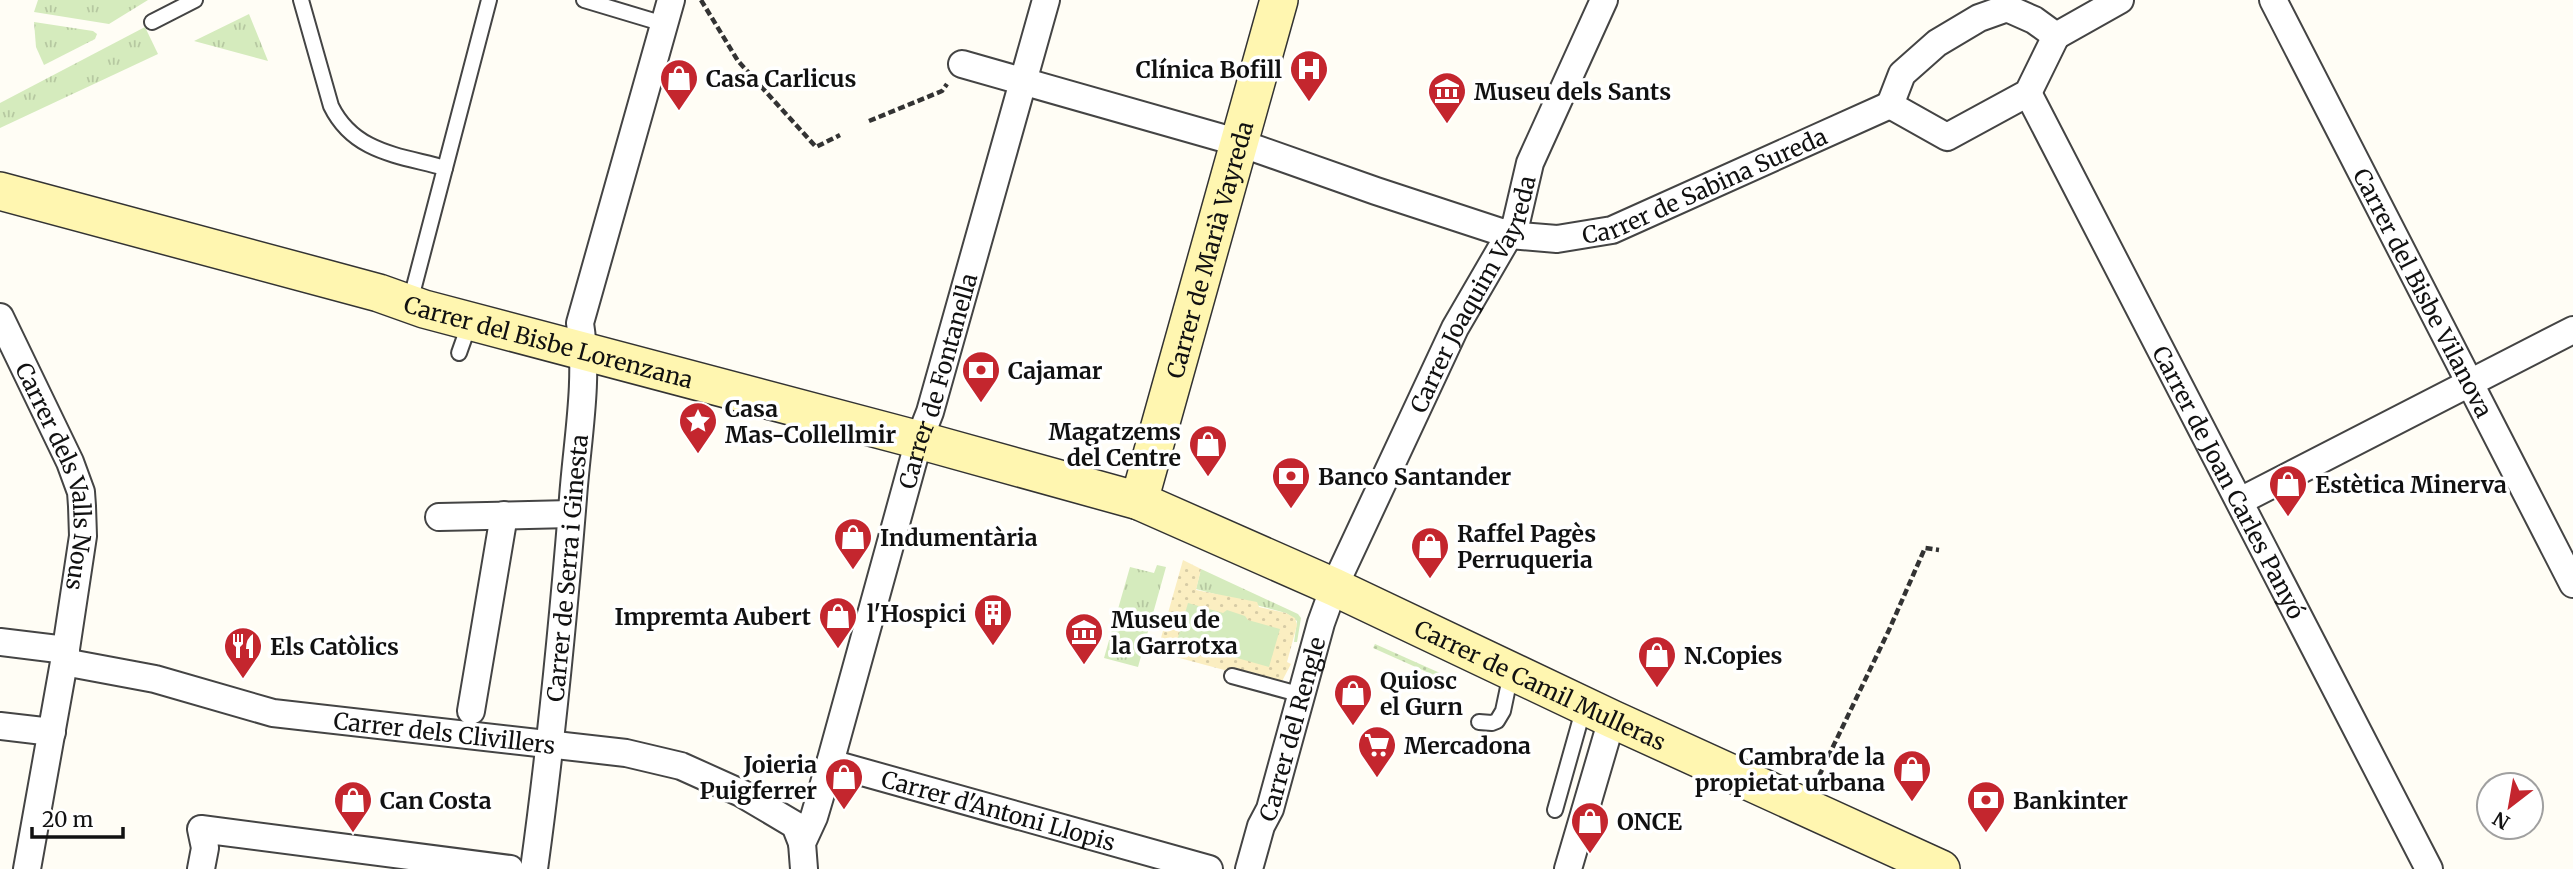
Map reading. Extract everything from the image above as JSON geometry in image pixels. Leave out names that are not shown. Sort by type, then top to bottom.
[{"type":"main road","name":"Carrer de Marià Vayreda","points":[[1139,501],[1279,0]]},
{"type":"main road","name":"Carrer del Bisbe Lorenzana","points":[[0,191],[410,302],[465,337],[585,351],[1139,501]]},
{"type":"main road","name":"Carrer de Camil Mulleras","points":[[1139,501],[1334,587],[1598,712],[1941,869]]},
{"type":"street","name":"Carrer de Fontanella","points":[[803,856],[1046,0]]},
{"type":"street","name":"Carrer Joaquim Vayreda","points":[[1334,587],[1455,328],[1510,235],[1521,210],[1530,163],[1604,0]]},
{"type":"street","points":[[2056,36],[2034,20],[2007,8],[1979,18],[1937,43],[1902,74],[1891,105],[1947,137],[2028,93],[2056,36],[2120,0]]},
{"type":"street","name":"Carrer del Bisbe Vilanova","points":[[2273,0],[2573,584]]},
{"type":"street","name":"Carrer de Serra i Ginesta","points":[[534,869],[544,745],[571,514],[585,351],[580,323],[668,12]]},
{"type":"street","name":"Carrer de Sabina Sureda","points":[[962,64],[1240,143],[1510,235],[1557,239],[1612,230],[1891,105]]},
{"type":"street","name":"Carrer de Joan Carles Panyó","points":[[2028,93],[2429,869]]},
{"type":"street","name":"Carrer dels Valls Nous","points":[[0,317],[70,462],[81,492],[82,536],[60,650],[52,732],[27,869]]},
{"type":"street","points":[[2240,501],[2573,330]]},
{"type":"street","points":[[439,517],[571,514]]},
{"type":"street","points":[[469,726],[504,516]]},
{"type":"street","name":"Carrer del Rengle","points":[[1249,869],[1261,826],[1270,808],[1334,587]]},
{"type":"street","name":"Carrer dels Clivillers","points":[[0,642],[60,650],[273,713],[469,726],[544,745],[626,753],[681,766],[712,778],[795,825],[803,856]]},
{"type":"street","points":[[1568,869],[1598,712]]},
{"type":"street","points":[[0,726],[52,732]]},
{"type":"street","name":"Carrer d'Antoni Llopis","points":[[827,772],[1209,869]]},
{"type":"street","points":[[201,869],[205,849],[201,829],[327,857],[510,869]]},
{"type":"lane","points":[[152,22],[195,0]]},
{"type":"lane","points":[[301,0],[331,106],[339,122],[350,134],[373,148],[445,168]]},
{"type":"lane","points":[[410,302],[489,0]]},
{"type":"lane","points":[[584,0],[668,12]]},
{"type":"lane","points":[[1479,722],[1492,723],[1500,716],[1511,671]]},
{"type":"lane","points":[[1232,676],[1302,695]]},
{"type":"lane","points":[[1555,810],[1598,712]]},
{"type":"path","points":[[701,0],[738,61],[816,147],[840,135]]},
{"type":"path","points":[[869,121],[942,90],[962,64]]},
{"type":"path","points":[[1819,776],[1925,548],[1939,550]]},
{"type":"green space","points":[[38,0],[148,0],[109,24],[34,12]]},
{"type":"green space","points":[[249,14],[268,61],[194,41],[245,16]]},
{"type":"green space","points":[[34,22],[93,31],[97,34],[95,39],[44,65],[36,47]]},
{"type":"green space","points":[[145,27],[158,54],[0,128],[0,103]]},
{"type":"green space","points":[[1157,565],[1166,567],[1138,667],[1104,658],[1130,567],[1154,573]]},
{"type":"green space","points":[[1201,569],[1298,614],[1301,618],[1297,642],[1294,642],[1297,621],[1286,613],[1196,589]]},
{"type":"green space","points":[[1188,603],[1223,613],[1227,610],[1245,616],[1248,620],[1280,629],[1269,667],[1177,641]]},
{"type":"green space","points":[[1375,644],[1458,681],[1456,685],[1373,648]]},
{"type":"sand","points":[[1183,560],[1201,569],[1196,590],[1257,602],[1259,607],[1286,613],[1295,618],[1297,625],[1287,662],[1291,664],[1280,685],[1157,652]]},
{"type":"place","name":"Clínica Bofill","points":[[1309,103]]},
{"type":"place","name":"Casa Carlicus","points":[[679,112]]},
{"type":"place","name":"Museu dels Sants","points":[[1447,125]]},
{"type":"place","name":"Cajamar","points":[[981,404]]},
{"type":"place","name":"Casa Mas-Collellmir","points":[[698,455]]},
{"type":"place","name":"Magatzems del Centre","points":[[1208,478]]},
{"type":"place","name":"Banco Santander","points":[[1291,510]]},
{"type":"place","name":"Estètica Minerva","points":[[2288,518]]},
{"type":"place","name":"Indumentària","points":[[853,571]]},
{"type":"place","name":"Raffel Pagès Perruqueria","points":[[1430,580]]},
{"type":"place","name":"l'Hospici","points":[[993,647]]},
{"type":"place","name":"Impremta Aubert","points":[[838,650]]},
{"type":"place","name":"Museu de la Garrotxa","points":[[1084,666]]},
{"type":"place","name":"Els Catòlics","points":[[243,680]]},
{"type":"place","name":"N.Copies","points":[[1657,689]]},
{"type":"place","name":"Quiosc el Gurn","points":[[1353,727]]},
{"type":"place","name":"Mercadona","points":[[1377,779]]},
{"type":"place","name":"Cambra de la propietat urbana","points":[[1912,803]]},
{"type":"place","name":"Joieria Puigferrer","points":[[844,811]]},
{"type":"place","name":"Can Costa","points":[[353,834]]},
{"type":"place","name":"Bankinter","points":[[1986,834]]},
{"type":"place","name":"ONCE","points":[[1590,855]]}]
